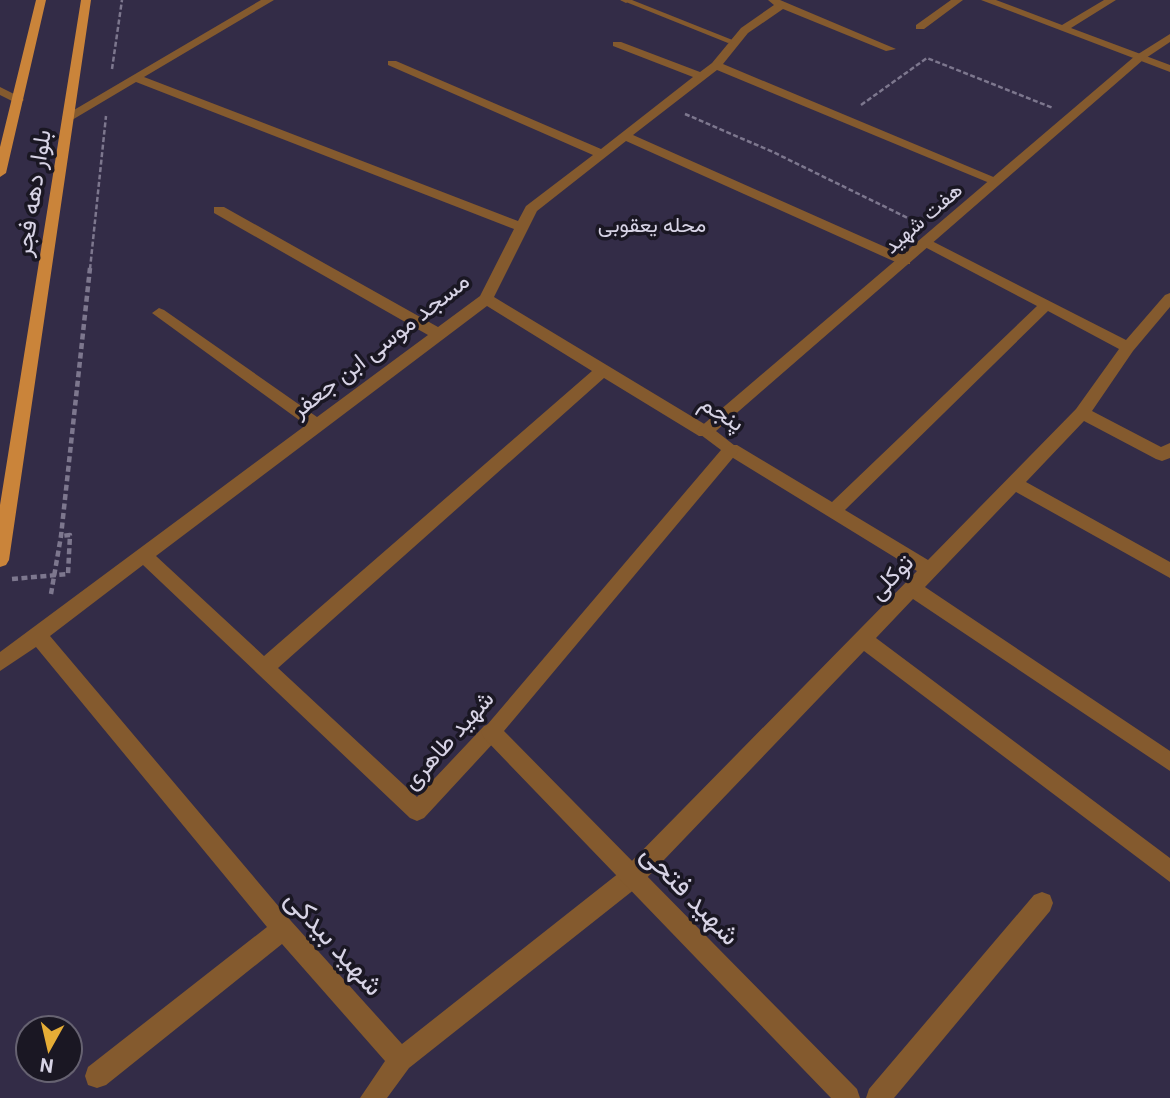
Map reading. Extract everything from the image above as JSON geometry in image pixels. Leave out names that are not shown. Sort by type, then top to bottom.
[{"type":"main road","name":"بلوار دهه فجر","points":[[0,173],[3,143],[18,100],[41,0]]},
{"type":"main road","name":"بلوار دهه فجر","points":[[0,560],[86,0]]},
{"type":"street","points":[[68,117],[270,0]]},
{"type":"street","points":[[936,0],[955,3]]},
{"type":"street","points":[[986,0],[1170,69]]},
{"type":"street","points":[[1062,29],[1111,0]]},
{"type":"street","points":[[776,2],[890,49]]},
{"type":"street","name":"مسجد موسی ابن جعفر","points":[[0,663],[486,299],[531,209],[716,65],[731,41],[776,2]]},
{"type":"street","points":[[920,27],[955,3]]},
{"type":"street","name":"هفت شهید","points":[[705,432],[1139,58],[1170,37]]},
{"type":"street","points":[[617,44],[701,76]]},
{"type":"street","points":[[392,63],[602,154]]},
{"type":"street","points":[[716,65],[997,181]]},
{"type":"street","points":[[136,78],[522,227]]},
{"type":"street","points":[[0,90],[18,100]]},
{"type":"street","points":[[625,136],[905,261]]},
{"type":"street","points":[[219,210],[439,334]]},
{"type":"street","points":[[932,238],[1046,305],[1128,347]]},
{"type":"street","name":"پنجم","points":[[486,299],[931,571]]},
{"type":"street","name":"توکلی","points":[[632,877],[1016,484],[1082,413],[1128,347],[1170,299]]},
{"type":"street","points":[[833,512],[1046,305]]},
{"type":"street","points":[[159,313],[317,425]]},
{"type":"street","points":[[264,668],[603,370]]},
{"type":"street","points":[[1082,413],[1162,455],[1170,449]]},
{"type":"street","name":"شهید طاهری","points":[[144,555],[417,811],[491,732],[731,449]]},
{"type":"street","points":[[1016,484],[1170,571]]},
{"type":"street","points":[[913,589],[1170,762]]},
{"type":"street","name":"شهید بیدکی","points":[[41,632],[283,929],[401,1060]]},
{"type":"street","points":[[864,640],[1170,872]]},
{"type":"street","name":"شهید فتحی","points":[[491,732],[848,1098]]},
{"type":"street","points":[[372,1098],[401,1060],[632,877]]},
{"type":"street","points":[[878,1098],[1042,903]]},
{"type":"street","points":[[97,1076],[283,929]]},
{"type":"lane","points":[[625,0],[731,41]]},
{"type":"path","points":[[41,632],[61,536],[109,94],[122,0]]},
{"type":"path","points":[[844,117],[927,58],[1072,116]]},
{"type":"path","points":[[665,105],[774,152],[932,238]]},
{"type":"path","points":[[0,581],[68,574],[70,535],[61,536]]},
{"type":"district","name":"محله یعقوبی","points":[[652,225]]}]
